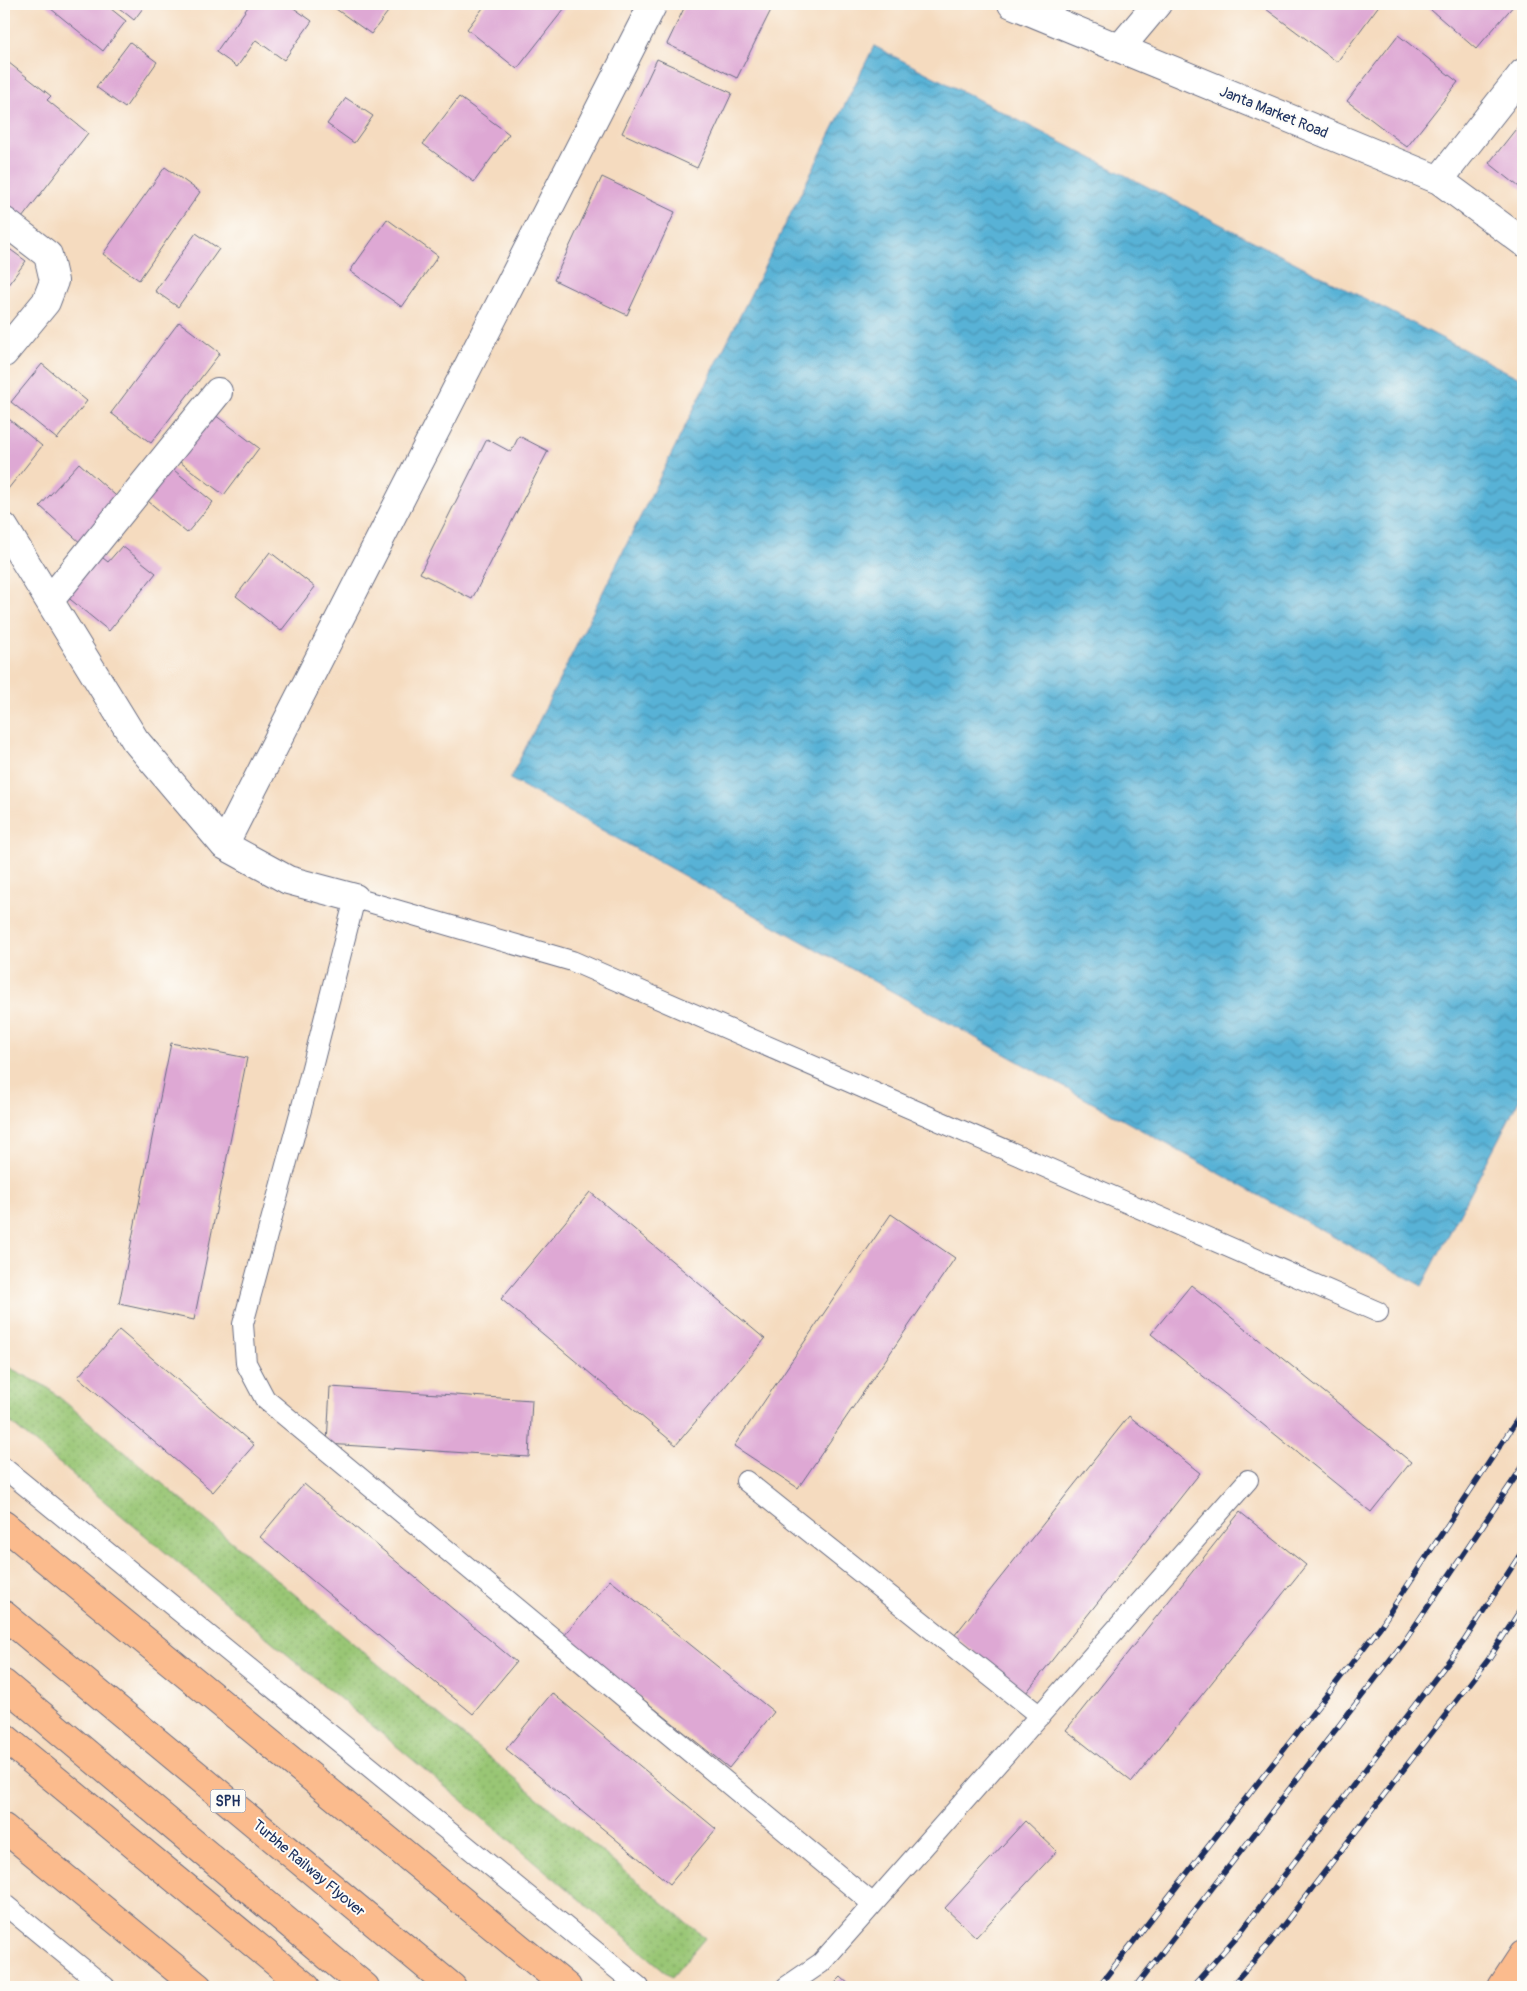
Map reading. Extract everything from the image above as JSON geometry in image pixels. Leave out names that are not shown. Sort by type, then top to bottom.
[{"type":"main road","points":[[4,1525],[567,1987]]},
{"type":"main road","name":"Turbhe Railway Flyover","points":[[4,1616],[452,1987]]},
{"type":"main road","points":[[4,1684],[365,1987]]},
{"type":"main road","points":[[4,1737],[306,1987]]},
{"type":"main road","points":[[4,1828],[198,1987]]},
{"type":"main road","points":[[1502,1987],[1523,1955]]},
{"type":"street","points":[[224,845],[653,4]]},
{"type":"street","name":"Janta Market Road","points":[[1012,4],[1439,180],[1523,242]]},
{"type":"street","points":[[1120,48],[1157,4]]},
{"type":"street","points":[[1439,180],[1523,73]]},
{"type":"street","points":[[4,221],[48,255],[54,281],[46,302],[4,353]]},
{"type":"street","points":[[50,600],[218,392]]},
{"type":"street","points":[[4,526],[135,740],[224,845],[288,880],[355,898]]},
{"type":"lane","points":[[874,1904],[265,1399],[246,1362],[244,1324],[355,898],[572,961],[1378,1312]]},
{"type":"lane","points":[[4,1468],[639,1987]]},
{"type":"lane","points":[[786,1987],[821,1964],[1248,1480]]},
{"type":"lane","points":[[746,1481],[1040,1716]]},
{"type":"lane","points":[[4,1904],[105,1987]]},
{"type":"green space","points":[[4,1365],[47,1387],[705,1938],[672,1977],[4,1417]]},
{"type":"water","points":[[874,46],[1523,380],[1523,1092],[1422,1286],[510,779]]},
{"type":"building","points":[[45,4],[105,4],[126,21],[103,51]]},
{"type":"building","points":[[114,4],[146,4],[134,20]]},
{"type":"building","points":[[250,4],[288,4],[312,21],[284,60],[256,40],[237,67],[216,52]]},
{"type":"building","points":[[329,4],[394,4],[371,34]]},
{"type":"building","points":[[486,4],[568,4],[517,69],[467,29]]},
{"type":"building","points":[[686,4],[774,4],[737,78],[667,44]]},
{"type":"building","points":[[1270,4],[1380,4],[1337,62],[1266,9]]},
{"type":"building","points":[[1424,4],[1515,4],[1476,49]]},
{"type":"building","points":[[1398,35],[1458,82],[1407,147],[1347,101]]},
{"type":"building","points":[[130,42],[157,62],[125,108],[96,87]]},
{"type":"building","points":[[4,59],[51,96],[47,100],[88,133],[22,218],[4,204]]},
{"type":"building","points":[[657,59],[732,93],[697,168],[622,133]]},
{"type":"building","points":[[459,97],[509,134],[474,182],[423,144]]},
{"type":"building","points":[[346,98],[373,116],[354,143],[327,124]]},
{"type":"building","points":[[1523,120],[1523,190],[1489,163]]},
{"type":"building","points":[[165,167],[200,192],[139,280],[103,254]]},
{"type":"building","points":[[602,177],[675,212],[627,315],[554,280]]},
{"type":"building","points":[[387,219],[438,256],[402,307],[350,271]]},
{"type":"building","points":[[196,233],[219,249],[178,307],[155,291]]},
{"type":"building","points":[[4,245],[26,261],[4,290]]},
{"type":"building","points":[[179,322],[220,353],[151,443],[111,413]]},
{"type":"building","points":[[42,364],[87,401],[57,439],[11,402]]},
{"type":"building","points":[[211,412],[259,448],[224,495],[176,459]]},
{"type":"building","points":[[4,415],[42,446],[8,489],[4,486]]},
{"type":"building","points":[[519,436],[548,451],[472,599],[420,573],[487,439],[511,452]]},
{"type":"building","points":[[79,463],[124,503],[84,546],[40,506]]},
{"type":"building","points":[[169,466],[213,502],[187,533],[143,497]]},
{"type":"building","points":[[122,546],[156,573],[109,631],[60,591],[93,550],[108,562]]},
{"type":"building","points":[[270,552],[315,587],[281,631],[236,596]]},
{"type":"building","points":[[171,1043],[247,1058],[194,1320],[119,1304]]},
{"type":"building","points":[[590,1192],[765,1339],[676,1445],[501,1299]]},
{"type":"building","points":[[891,1214],[955,1258],[798,1488],[734,1446]]},
{"type":"building","points":[[1191,1285],[1411,1462],[1371,1512],[1151,1334]]},
{"type":"building","points":[[119,1330],[254,1445],[213,1492],[78,1377]]},
{"type":"building","points":[[330,1387],[532,1400],[529,1457],[327,1444]]},
{"type":"building","points":[[1129,1416],[1200,1473],[1026,1693],[954,1636]]},
{"type":"building","points":[[304,1484],[516,1662],[473,1714],[260,1537]]},
{"type":"building","points":[[1240,1512],[1306,1565],[1132,1782],[1066,1730]]},
{"type":"building","points":[[610,1580],[774,1712],[729,1768],[564,1636]]},
{"type":"building","points":[[552,1693],[716,1829],[670,1884],[506,1749]]},
{"type":"building","points":[[1025,1821],[1057,1851],[976,1937],[945,1908]]},
{"type":"building","points":[[841,1977],[852,1987],[831,1987]]},
{"type":"railway","points":[[1098,1987],[1380,1627],[1523,1411]]},
{"type":"railway","points":[[1135,1987],[1404,1642],[1523,1466]]},
{"type":"railway","points":[[1192,1987],[1239,1934],[1464,1641],[1523,1550]]},
{"type":"railway","points":[[1230,1987],[1269,1944],[1488,1660],[1523,1606]]}]
